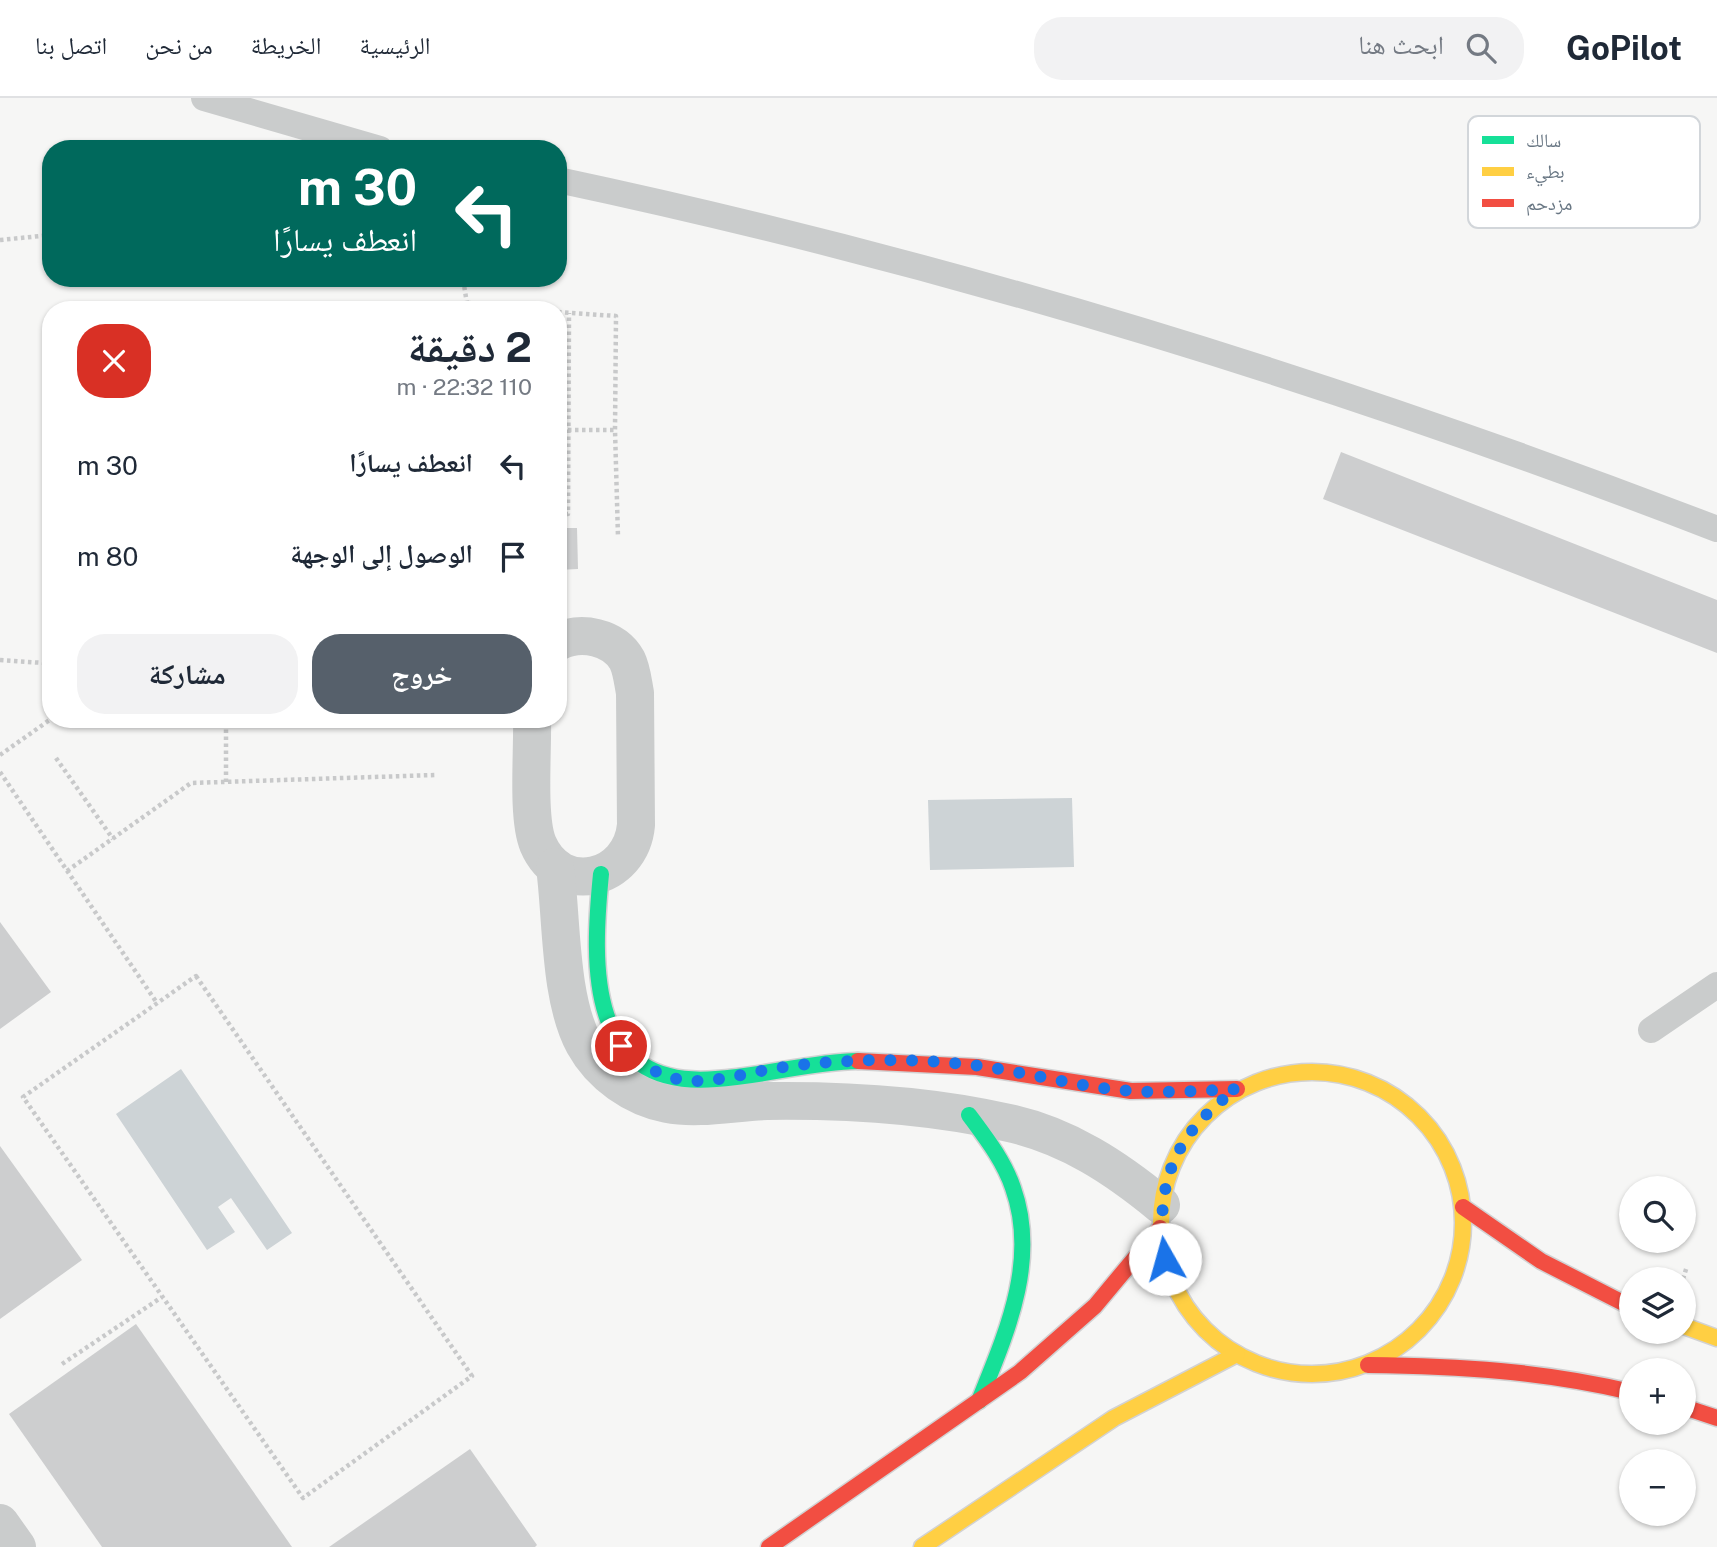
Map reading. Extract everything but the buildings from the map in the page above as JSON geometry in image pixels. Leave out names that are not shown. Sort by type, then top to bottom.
[{"type":"street","points":[[555,867],[586,877],[601,874],[616,867],[635,840],[634,685],[627,660],[615,647],[599,638],[582,635],[567,639]]},
{"type":"street","points":[[532,728],[534,825],[544,855],[555,867],[581,961],[602,1005],[609,1027],[621,1046],[657,1074],[701,1082],[844,1061],[904,1060],[964,1064],[1130,1091],[1237,1089]]},
{"type":"street","points":[[601,874],[581,961],[574,1017],[584,1044],[599,1065],[619,1084],[642,1097],[668,1104],[840,1102],[969,1115],[1011,1123],[1052,1136],[1092,1155],[1161,1217]]},
{"type":"street","points":[[1300,1071],[1334,1072],[1366,1081],[1395,1097],[1421,1118],[1442,1144],[1456,1174],[1464,1207],[1464,1240],[1456,1273],[1442,1303],[1421,1329],[1396,1350],[1366,1365],[1334,1373],[1301,1374],[1268,1368],[1237,1354],[1212,1337],[1175,1288],[1165,1259],[1161,1217],[1167,1177],[1178,1151],[1207,1113],[1237,1089],[1268,1077],[1300,1071]]},
{"type":"street","points":[[969,1115],[990,1140],[1005,1169],[1017,1200],[1023,1234],[1024,1266],[1018,1299],[979,1401]]},
{"type":"street","points":[[1464,1207],[1541,1261],[1619,1301]]},
{"type":"street","points":[[769,1547],[979,1401],[1059,1340],[1095,1306],[1161,1217]]},
{"type":"street","points":[[1696,1330],[1717,1338]]},
{"type":"street","points":[[922,1547],[1101,1424],[1191,1375],[1237,1354]]},
{"type":"street","points":[[1366,1365],[1445,1365],[1524,1371],[1619,1390]]},
{"type":"street","points":[[1696,1411],[1717,1418]]},
{"type":"street","points":[[0,1523],[17,1547]]},
{"type":"lane","points":[[204,98],[349,140]]},
{"type":"lane","points":[[567,182],[815,241],[993,288],[1197,348],[1410,417],[1717,529]]},
{"type":"lane","points":[[1651,1030],[1717,985]]},
{"type":"path","points":[[0,240],[42,236]]},
{"type":"path","points":[[567,514],[569,313],[616,316],[618,537]]},
{"type":"path","points":[[568,430],[615,430]]},
{"type":"path","points":[[0,660],[42,663]]},
{"type":"path","points":[[0,755],[42,725]]},
{"type":"path","points":[[226,728],[226,782]]},
{"type":"path","points":[[56,758],[113,839]]},
{"type":"path","points":[[0,772],[157,1003]]},
{"type":"path","points":[[67,871],[191,783],[435,775]]},
{"type":"path","points":[[196,976],[472,1376],[303,1498],[23,1097],[157,1003],[196,976]]},
{"type":"path","points":[[62,1364],[162,1297]]},
{"type":"shaded area","points":[[1072,798],[1074,867],[930,870],[928,800]]},
{"type":"shaded area","points":[[181,1069],[292,1233],[267,1250],[231,1198],[218,1207],[235,1232],[207,1250],[116,1114]]},
{"type":"traffic: fast","points":[[601,874],[597,946],[599,982],[606,1015],[620,1043],[642,1065],[673,1077],[716,1079],[858,1061]]},
{"type":"traffic: fast","points":[[969,1115],[1005,1168],[1020,1215],[1022,1243],[1016,1297],[979,1401]]},
{"type":"traffic: slow","points":[[1297,1072],[1327,1072],[1356,1078],[1383,1089],[1408,1106],[1429,1127],[1446,1152],[1457,1179],[1463,1223],[1461,1253],[1452,1281],[1438,1307],[1419,1330],[1396,1349],[1370,1363],[1342,1372],[1297,1374],[1268,1368],[1241,1357],[1216,1340],[1195,1319],[1178,1294],[1167,1267],[1161,1238],[1161,1208],[1167,1179],[1178,1152],[1195,1127],[1216,1106],[1241,1089],[1268,1078],[1297,1072]]},
{"type":"traffic: slow","points":[[1696,1330],[1717,1338]]},
{"type":"traffic: slow","points":[[922,1547],[1114,1418],[1237,1354]]},
{"type":"traffic: jam","points":[[858,1061],[977,1067],[1131,1091],[1237,1089]]},
{"type":"traffic: jam","points":[[1463,1207],[1541,1261],[1619,1301]]},
{"type":"traffic: jam","points":[[769,1547],[1020,1372],[1095,1306],[1160,1228]]},
{"type":"traffic: jam","points":[[1368,1365],[1533,1374],[1619,1389]]},
{"type":"traffic: jam","points":[[1696,1411],[1717,1418]]},
{"type":"route","points":[[621,1046],[638,1062],[657,1074],[701,1082],[844,1061],[904,1060],[964,1064],[1130,1091],[1237,1089],[1214,1106],[1193,1127],[1178,1151],[1167,1177],[1161,1205],[1160,1228],[1165,1259]]}]
